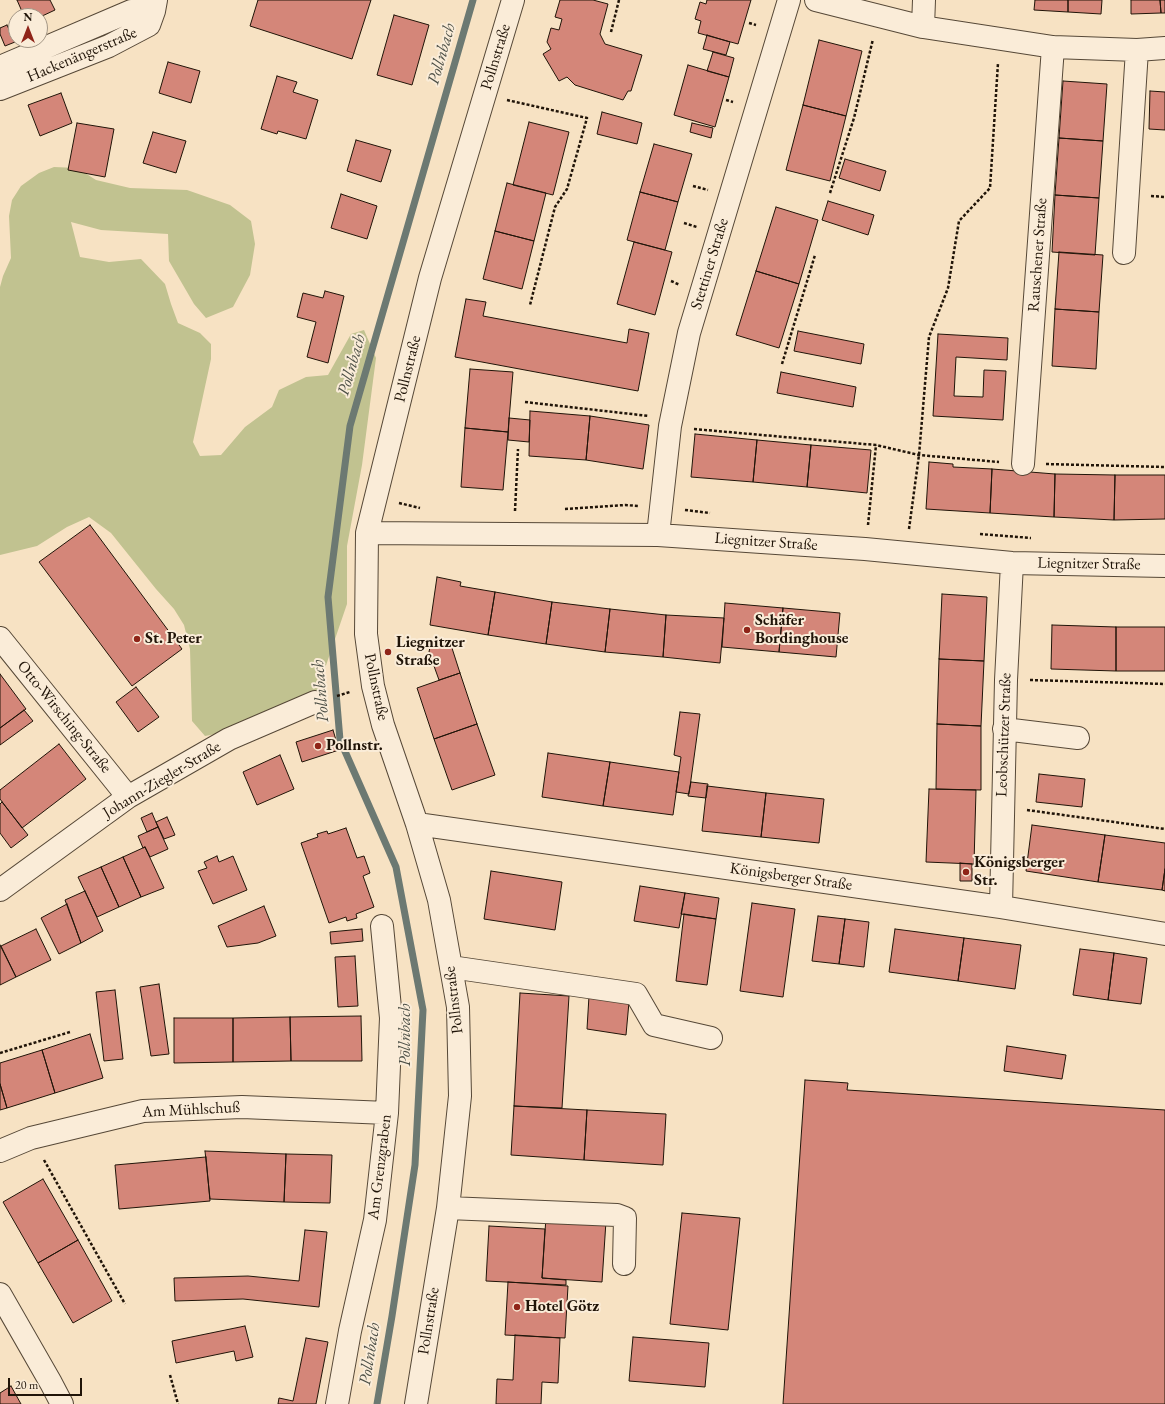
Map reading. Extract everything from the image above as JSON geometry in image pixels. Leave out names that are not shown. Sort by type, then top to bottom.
[{"type":"street","name":"Pollnstraße","points":[[416,1404],[448,1208],[460,1096],[458,1007],[439,900],[417,824],[383,725],[373,686],[366,634],[367,533],[430,278],[513,0]]},
{"type":"street","name":"Stettiner Straße","points":[[658,535],[671,422],[689,333],[789,0]]},
{"type":"street","points":[[816,0],[923,27],[1053,47],[1137,50],[1165,48]]},
{"type":"street","points":[[923,27],[924,0]]},
{"type":"street","name":"Hackenängerstraße","points":[[0,67],[131,11],[155,5]]},
{"type":"street","name":"Hackenängerstraße","points":[[0,89],[109,46],[149,25],[155,5]]},
{"type":"street","name":"Rauschener Straße","points":[[1023,464],[1053,47]]},
{"type":"street","points":[[1124,253],[1137,50]]},
{"type":"street","name":"Liegnitzer Straße","points":[[367,533],[658,535],[865,549],[1012,562],[1165,566]]},
{"type":"street","name":"Leobschützer Straße","points":[[1001,907],[1004,729],[1012,562]]},
{"type":"street","name":"Otto-Wirsching-Straße","points":[[0,638],[128,797]]},
{"type":"street","name":"Johann-Ziegler-Straße","points":[[0,890],[128,797],[229,739],[315,702]]},
{"type":"street","points":[[1004,729],[1078,738]]},
{"type":"street","name":"Königsberger Straße","points":[[417,824],[1001,907],[1165,934]]},
{"type":"street","name":"Am Grenzgraben","points":[[337,1404],[350,1331],[375,1220],[387,1113],[391,1018],[382,926]]},
{"type":"street","points":[[451,967],[636,994],[654,1025],[711,1038]]},
{"type":"street","name":"Am Mühlschuß","points":[[0,1151],[31,1138],[143,1111],[242,1106],[387,1113]]},
{"type":"street","points":[[448,1208],[617,1215],[625,1218],[624,1264]]},
{"type":"street","points":[[0,1294],[62,1404]]},
{"type":"path","points":[[611,32],[619,0]]},
{"type":"path","points":[[830,193],[854,118],[879,16]]},
{"type":"path","points":[[905,553],[919,455],[929,337],[948,288],[959,221],[990,188],[999,38]]},
{"type":"path","points":[[485,95],[587,118],[567,190],[555,207],[530,305]]},
{"type":"path","points":[[782,364],[815,255]]},
{"type":"path","points":[[525,402],[671,422],[876,445],[919,455],[1023,464],[1165,467]]},
{"type":"path","points":[[865,549],[876,445]]},
{"type":"path","points":[[515,513],[518,449]]},
{"type":"path","points":[[1006,680],[1165,684]]},
{"type":"path","points":[[1002,806],[1165,829]]},
{"type":"path","points":[[0,1053],[70,1032]]},
{"type":"path","points":[[31,1138],[126,1304]]},
{"type":"path","points":[[170,1375],[178,1404]]},
{"type":"green space","points":[[54,167],[77,168],[96,180],[130,188],[187,190],[230,205],[251,221],[255,244],[250,275],[233,307],[206,318],[194,304],[169,261],[168,234],[101,230],[71,222],[80,257],[109,262],[141,259],[165,284],[178,323],[200,333],[211,344],[211,359],[193,442],[200,456],[221,455],[245,427],[272,407],[279,390],[306,377],[328,375],[351,334],[364,330],[376,358],[362,465],[347,546],[347,604],[315,702],[227,732],[205,736],[192,721],[190,649],[184,625],[174,609],[111,533],[89,517],[67,527],[37,546],[0,555],[0,287],[11,258],[9,216],[12,200],[21,186],[39,173]]},
{"type":"building","points":[[17,0],[50,0],[55,10],[48,13],[48,8],[20,8]]},
{"type":"building","points":[[258,0],[371,0],[352,59],[250,26]]},
{"type":"building","points":[[560,0],[593,0],[608,4],[600,34],[605,44],[642,55],[631,91],[628,91],[623,100],[575,85],[567,77],[559,81],[543,54],[551,49],[547,42],[551,28],[559,30],[562,19],[555,17]]},
{"type":"building","points":[[707,0],[751,0],[738,44],[698,33],[701,21],[695,19],[700,2],[706,4]]},
{"type":"building","points":[[1035,0],[1068,0],[1068,12],[1034,10]]},
{"type":"building","points":[[1068,0],[1102,0],[1101,14],[1068,12]]},
{"type":"building","points":[[1131,0],[1160,0],[1161,13],[1131,14]]},
{"type":"building","points":[[1160,0],[1165,0],[1165,13],[1161,13]]},
{"type":"building","points":[[394,15],[429,25],[412,85],[377,75]]},
{"type":"building","points":[[7,25],[8,27],[8,45],[5,46],[0,34],[0,28]]},
{"type":"building","points":[[707,35],[730,42],[726,55],[703,49]]},
{"type":"building","points":[[819,40],[862,51],[846,116],[803,105]]},
{"type":"building","points":[[713,52],[734,58],[729,77],[707,71]]},
{"type":"building","points":[[168,62],[200,71],[191,103],[159,93]]},
{"type":"building","points":[[688,65],[729,77],[715,127],[674,115]]},
{"type":"building","points":[[277,76],[297,82],[293,92],[318,100],[306,139],[278,131],[277,134],[261,129]]},
{"type":"building","points":[[1063,81],[1107,84],[1103,141],[1059,138]]},
{"type":"building","points":[[1150,91],[1165,92],[1165,130],[1149,129]]},
{"type":"building","points":[[61,93],[72,123],[40,136],[28,105]]},
{"type":"building","points":[[803,105],[846,116],[830,181],[786,170]]},
{"type":"building","points":[[602,112],[642,123],[637,144],[597,134]]},
{"type":"building","points":[[529,122],[569,132],[553,195],[513,185]]},
{"type":"building","points":[[77,123],[114,129],[105,177],[68,170]]},
{"type":"building","points":[[692,123],[713,128],[711,138],[690,132]]},
{"type":"building","points":[[153,132],[186,141],[176,173],[143,163]]},
{"type":"building","points":[[1059,138],[1103,141],[1099,198],[1055,195]]},
{"type":"building","points":[[356,140],[391,150],[381,182],[347,171]]},
{"type":"building","points":[[654,144],[692,154],[678,202],[640,192]]},
{"type":"building","points":[[845,159],[886,171],[880,191],[839,178]]},
{"type":"building","points":[[507,183],[546,193],[534,241],[495,231]]},
{"type":"building","points":[[640,192],[678,202],[665,250],[627,240]]},
{"type":"building","points":[[341,194],[377,206],[367,239],[331,228]]},
{"type":"building","points":[[1055,195],[1099,198],[1095,255],[1052,252]]},
{"type":"building","points":[[828,201],[874,215],[868,235],[822,220]]},
{"type":"building","points":[[776,207],[818,220],[799,284],[756,271]]},
{"type":"building","points":[[495,231],[534,241],[522,289],[483,279]]},
{"type":"building","points":[[634,242],[672,252],[655,315],[617,304]]},
{"type":"building","points":[[1059,252],[1103,255],[1099,312],[1055,309]]},
{"type":"building","points":[[756,271],[799,284],[779,348],[736,335]]},
{"type":"building","points":[[325,291],[344,296],[328,363],[307,357],[316,322],[297,317],[303,293],[323,298]]},
{"type":"building","points":[[466,299],[486,302],[483,316],[627,343],[629,329],[649,333],[638,391],[455,357]]},
{"type":"building","points":[[1055,309],[1099,312],[1096,369],[1052,366]]},
{"type":"building","points":[[798,331],[864,344],[861,364],[794,351]]},
{"type":"building","points":[[938,334],[1008,338],[1007,360],[956,357],[954,396],[983,397],[984,370],[1006,371],[1003,420],[933,416]]},
{"type":"building","points":[[470,369],[513,372],[508,432],[465,428]]},
{"type":"building","points":[[781,372],[856,387],[853,407],[777,393]]},
{"type":"building","points":[[530,411],[590,416],[586,460],[529,456]]},
{"type":"building","points":[[590,416],[649,425],[643,469],[586,460]]},
{"type":"building","points":[[509,418],[530,420],[529,442],[508,440]]},
{"type":"building","points":[[465,428],[508,432],[503,490],[461,487]]},
{"type":"building","points":[[695,434],[757,440],[753,482],[691,477]]},
{"type":"building","points":[[757,440],[811,445],[807,487],[753,482]]},
{"type":"building","points":[[811,445],[871,450],[867,493],[807,487]]},
{"type":"building","points":[[929,462],[953,464],[953,467],[992,469],[990,513],[926,509]]},
{"type":"building","points":[[992,469],[1055,474],[1054,517],[990,513]]},
{"type":"building","points":[[1055,474],[1115,475],[1114,520],[1054,517]]},
{"type":"building","points":[[1115,475],[1165,475],[1165,519],[1114,520]]},
{"type":"building","points":[[90,525],[182,649],[132,686],[39,562]]},
{"type":"building","points":[[437,577],[461,582],[460,586],[495,592],[488,635],[430,625]]},
{"type":"building","points":[[495,592],[552,602],[546,644],[488,635]]},
{"type":"building","points":[[942,594],[987,597],[984,661],[939,659]]},
{"type":"building","points":[[552,602],[610,609],[605,652],[546,644]]},
{"type":"building","points":[[725,603],[783,608],[779,652],[722,647]]},
{"type":"building","points":[[783,608],[840,613],[836,657],[779,652]]},
{"type":"building","points":[[610,609],[666,615],[663,657],[605,652]]},
{"type":"building","points":[[666,615],[724,618],[720,663],[663,657]]},
{"type":"building","points":[[1052,625],[1116,627],[1116,671],[1051,669]]},
{"type":"building","points":[[1116,627],[1165,627],[1165,671],[1116,671]]},
{"type":"building","points":[[431,642],[451,645],[460,673],[439,680],[429,652]]},
{"type":"building","points":[[939,659],[984,661],[981,726],[937,724]]},
{"type":"building","points":[[460,673],[477,724],[434,739],[417,688]]},
{"type":"building","points":[[0,674],[26,709],[0,728]]},
{"type":"building","points":[[136,687],[159,717],[138,732],[116,702]]},
{"type":"building","points":[[24,710],[33,721],[0,745],[0,728]]},
{"type":"building","points":[[680,712],[700,714],[689,794],[676,792],[681,757],[674,755]]},
{"type":"building","points":[[477,724],[495,775],[452,790],[434,739]]},
{"type":"building","points":[[937,724],[981,726],[981,790],[936,789]]},
{"type":"building","name":"Pollnstr.","points":[[333,730],[339,750],[302,762],[296,742]]},
{"type":"building","points":[[59,744],[86,779],[22,828],[0,799],[0,790]]},
{"type":"building","points":[[548,753],[610,762],[603,806],[542,797]]},
{"type":"building","points":[[280,755],[294,789],[257,805],[243,772]]},
{"type":"building","points":[[610,762],[679,772],[673,815],[603,806]]},
{"type":"building","points":[[1039,774],[1085,779],[1082,807],[1036,802]]},
{"type":"building","points":[[691,782],[708,784],[706,798],[688,796]]},
{"type":"building","points":[[707,786],[766,793],[761,837],[702,831]]},
{"type":"building","points":[[929,789],[976,790],[974,864],[926,862]]},
{"type":"building","points":[[766,793],[824,799],[819,843],[761,837]]},
{"type":"building","points":[[2,802],[28,835],[11,848],[0,833],[0,804]]},
{"type":"building","points":[[152,813],[158,827],[147,832],[141,818]]},
{"type":"building","points":[[167,817],[175,835],[164,839],[156,822]]},
{"type":"building","points":[[1032,825],[1105,835],[1098,882],[1026,871]]},
{"type":"building","points":[[158,827],[168,849],[150,857],[145,847],[143,848],[138,836]]},
{"type":"building","points":[[346,828],[357,858],[364,856],[370,873],[363,876],[374,907],[356,914],[357,918],[347,921],[346,917],[329,923],[301,843],[318,837],[317,834],[327,831],[328,834]]},
{"type":"building","points":[[1105,835],[1165,843],[1165,869],[1162,890],[1098,882]]},
{"type":"building","points":[[145,847],[164,888],[141,897],[123,857]]},
{"type":"building","points":[[217,856],[219,862],[233,856],[247,890],[213,904],[198,871],[207,868],[204,862]]},
{"type":"building","points":[[123,857],[141,897],[119,907],[101,867]]},
{"type":"building","name":"Königsberger Str.","points":[[960,863],[972,864],[972,881],[960,881]]},
{"type":"building","points":[[101,867],[119,907],[97,917],[78,877]]},
{"type":"building","points":[[1165,869],[1165,891],[1162,890]]},
{"type":"building","points":[[491,871],[562,882],[555,930],[484,919]]},
{"type":"building","points":[[640,886],[685,893],[679,928],[634,921]]},
{"type":"building","points":[[85,891],[103,931],[81,943],[65,900]]},
{"type":"building","points":[[685,893],[719,898],[716,919],[681,914]]},
{"type":"building","points":[[752,903],[795,909],[783,997],[740,991]]},
{"type":"building","points":[[67,904],[81,943],[59,954],[41,918]]},
{"type":"building","points":[[264,906],[276,936],[258,943],[227,947],[218,926]]},
{"type":"building","points":[[684,914],[716,919],[707,985],[676,981]]},
{"type":"building","points":[[818,916],[845,919],[839,964],[812,961]]},
{"type":"building","points":[[845,919],[869,922],[864,967],[839,964]]},
{"type":"building","points":[[36,929],[51,960],[16,977],[1,946]]},
{"type":"building","points":[[362,929],[363,941],[331,944],[330,932]]},
{"type":"building","points":[[895,929],[964,938],[958,981],[889,972]]},
{"type":"building","points":[[964,938],[1021,945],[1015,989],[958,981]]},
{"type":"building","points":[[0,945],[16,977],[0,985]]},
{"type":"building","points":[[1080,949],[1114,953],[1108,1000],[1073,995]]},
{"type":"building","points":[[1114,953],[1147,958],[1141,1004],[1108,1000]]},
{"type":"building","points":[[355,956],[358,1006],[338,1007],[335,957]]},
{"type":"building","points":[[159,984],[169,1054],[151,1056],[140,987]]},
{"type":"building","points":[[115,990],[123,1059],[104,1061],[96,992]]},
{"type":"building","points":[[520,993],[569,996],[562,1108],[514,1106]]},
{"type":"building","points":[[589,996],[629,1002],[626,1035],[587,1029]]},
{"type":"building","points":[[361,1016],[362,1061],[291,1061],[290,1017]]},
{"type":"building","points":[[290,1017],[291,1061],[233,1062],[233,1018]]},
{"type":"building","points":[[174,1018],[233,1018],[233,1062],[174,1063]]},
{"type":"building","points":[[90,1034],[103,1078],[55,1093],[42,1050]]},
{"type":"building","points":[[1007,1046],[1066,1055],[1062,1079],[1004,1071]]},
{"type":"building","points":[[42,1050],[55,1093],[7,1108],[0,1084],[0,1063]]},
{"type":"building","points":[[805,1080],[848,1083],[847,1090],[1165,1110],[1165,1404],[783,1404]]},
{"type":"building","points":[[0,1084],[7,1108],[0,1110]]},
{"type":"building","points":[[514,1106],[587,1110],[584,1160],[511,1155]]},
{"type":"building","points":[[587,1110],[666,1114],[663,1165],[584,1160]]},
{"type":"building","points":[[205,1151],[286,1154],[284,1202],[210,1199]]},
{"type":"building","points":[[286,1154],[332,1155],[330,1203],[284,1202]]},
{"type":"building","points":[[206,1157],[210,1201],[119,1209],[115,1165]]},
{"type":"building","points":[[43,1179],[78,1240],[38,1263],[3,1202]]},
{"type":"building","points":[[682,1213],[740,1218],[728,1330],[670,1324]]},
{"type":"building","points":[[546,1217],[606,1221],[602,1282],[542,1278]]},
{"type":"building","points":[[489,1226],[545,1229],[542,1278],[566,1280],[566,1285],[486,1281]]},
{"type":"building","points":[[305,1230],[327,1232],[319,1307],[243,1299],[175,1301],[174,1278],[248,1276],[299,1281]]},
{"type":"building","points":[[78,1240],[112,1301],[73,1323],[38,1263]]},
{"type":"building","points":[[508,1282],[568,1286],[565,1338],[505,1335]]},
{"type":"building","points":[[245,1326],[253,1357],[236,1361],[234,1351],[176,1363],[172,1341]]},
{"type":"building","points":[[515,1335],[560,1338],[558,1383],[542,1382],[541,1404],[496,1404],[497,1379],[513,1380]]},
{"type":"building","points":[[633,1337],[709,1343],[705,1387],[629,1381]]},
{"type":"building","points":[[306,1338],[328,1342],[316,1404],[278,1404],[279,1398],[293,1401]]},
{"type":"building","points":[[11,1386],[21,1404],[0,1404],[0,1393]]},
{"type":"waterway","name":"Pollnbach","points":[[377,1404],[415,1165],[423,1010],[396,867],[340,740],[328,597],[350,426],[473,0]]},
{"type":"place","name":"Schäfer Bordinghouse","points":[[747,630]]},
{"type":"place","name":"St. Peter","points":[[137,639]]},
{"type":"place","name":"Liegnitzer Straße","points":[[388,652]]},
{"type":"place","name":"Pollnstr.","points":[[318,746]]},
{"type":"place","name":"Königsberger Str.","points":[[966,872]]},
{"type":"place","name":"Hotel Götz","points":[[517,1307]]}]
